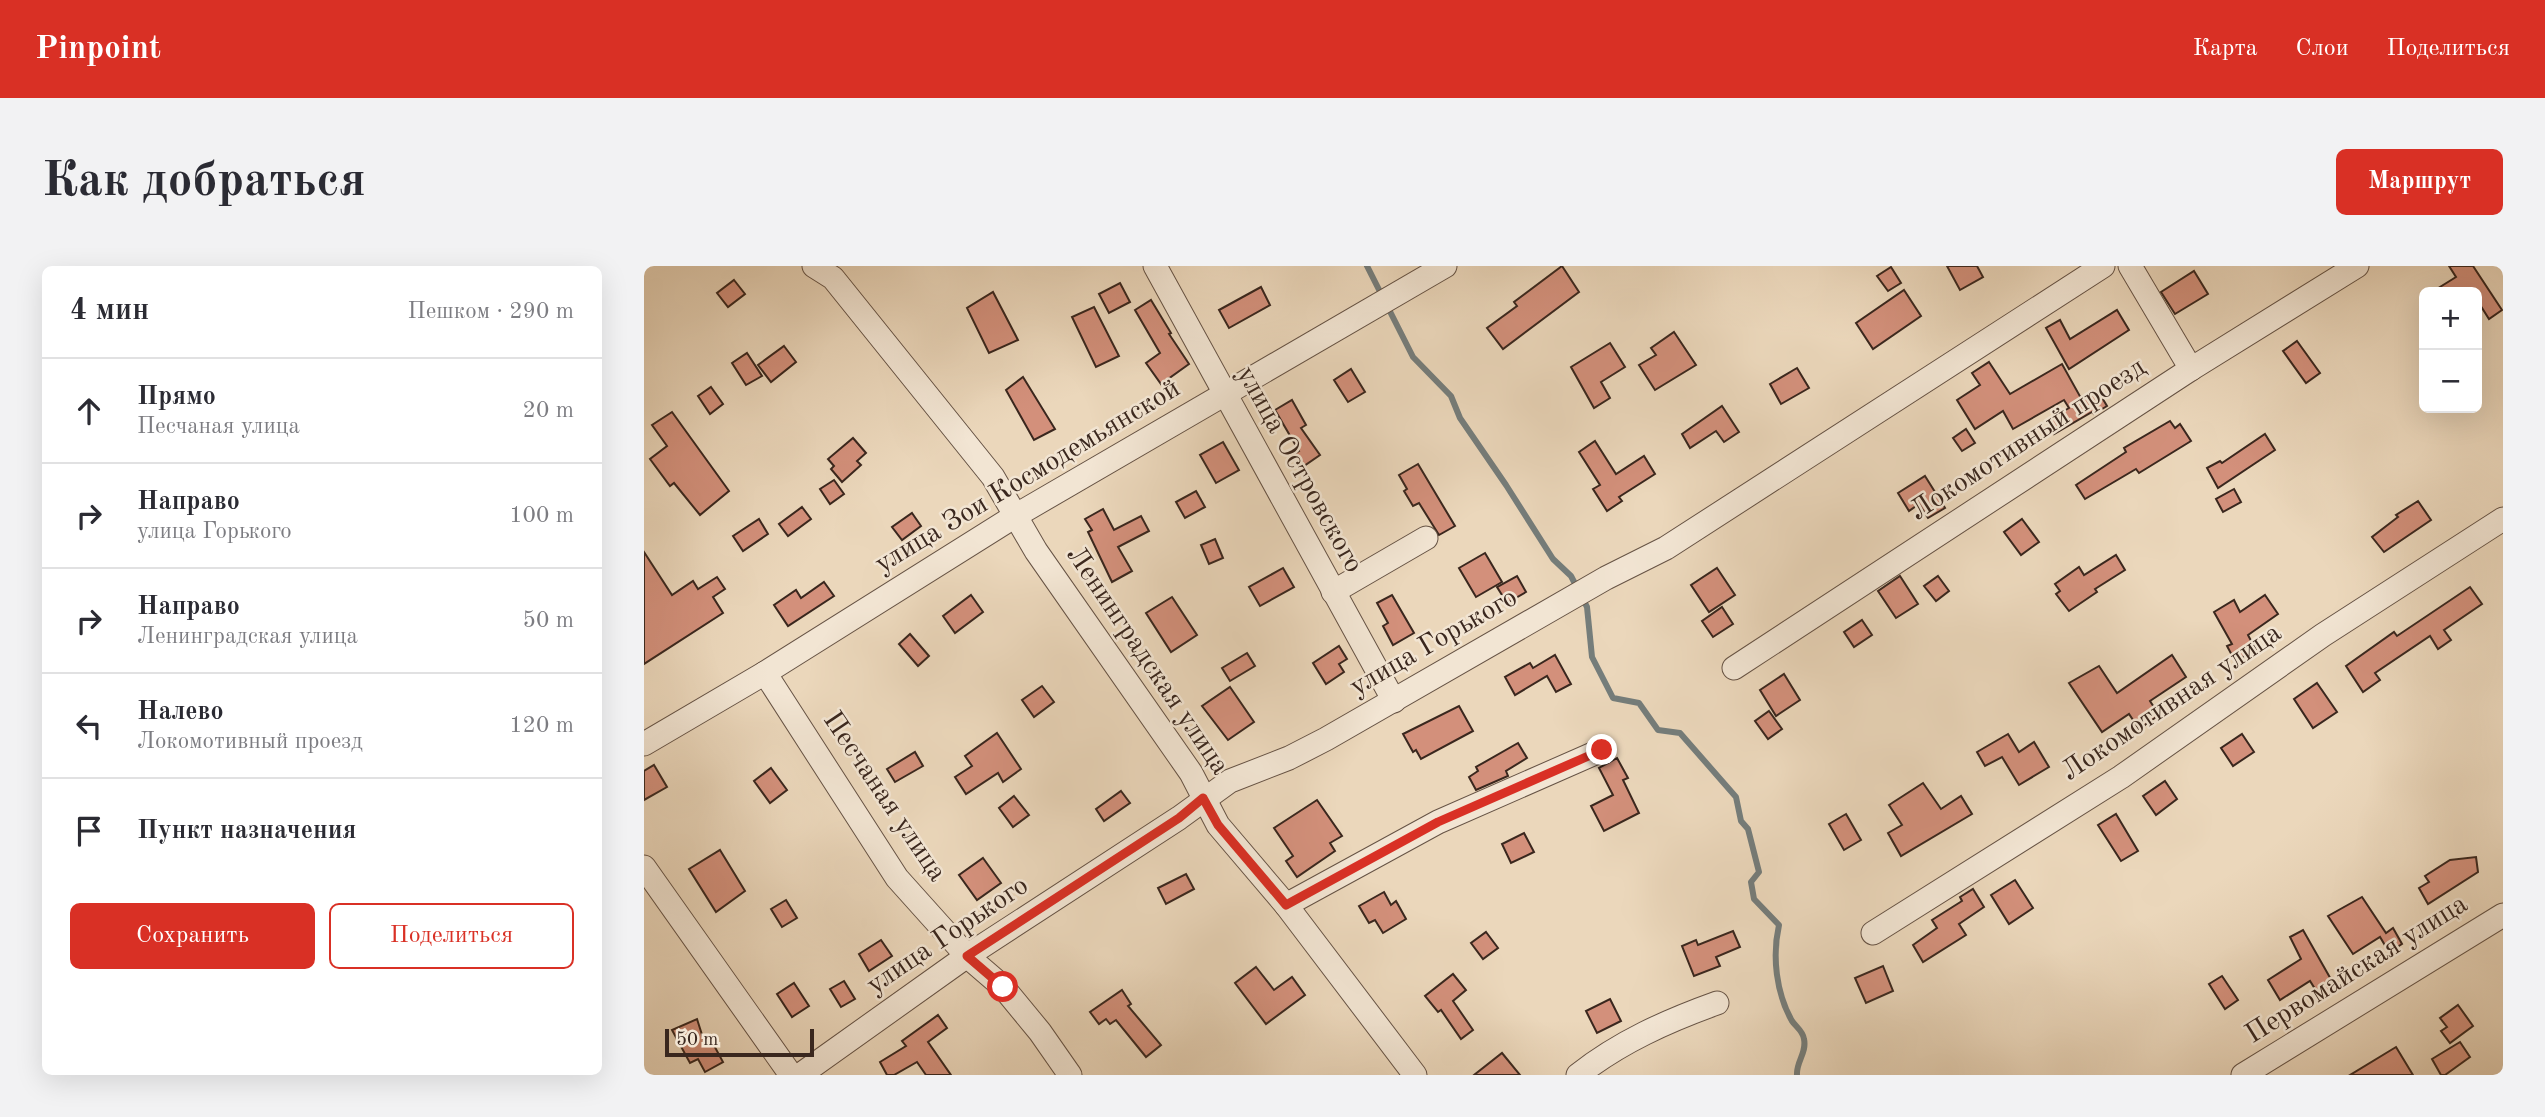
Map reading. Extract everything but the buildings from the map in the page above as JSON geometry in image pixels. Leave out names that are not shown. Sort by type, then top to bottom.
[{"type":"street","name":"улица Островского","points":[[1155,266],[1223,395],[1394,701]]},
{"type":"street","name":"улица Зои Космодемьянской","points":[[644,744],[765,673],[1015,516],[1445,266]]},
{"type":"street","name":"улица Горького","points":[[800,1075],[967,956],[1179,818],[1230,781],[1289,758],[1326,739],[1606,578],[1666,548],[2103,266]]},
{"type":"street","points":[[2130,266],[2191,369]]},
{"type":"street","name":"Локомотивный проезд","points":[[1734,668],[2191,369],[2357,266]]},
{"type":"street","name":"Ленинградская улица","points":[[826,270],[993,477],[1036,551],[1191,774],[1218,825],[1286,905],[1415,1075]]},
{"type":"street","name":"Локомотивная улица","points":[[1873,933],[2121,777],[2323,635],[2503,519]]},
{"type":"street","points":[[1333,592],[1426,538]]},
{"type":"street","name":"Песчаная улица","points":[[765,673],[897,878],[967,956],[1003,987],[1040,1032],[1070,1075]]},
{"type":"street","points":[[1286,905],[1438,822],[1602,750]]},
{"type":"street","points":[[644,867],[791,1075]]},
{"type":"street","name":"Первомайская улица","points":[[2243,1075],[2503,915]]},
{"type":"street","points":[[1578,1075],[1617,1048],[1674,1018],[1717,1003]]},
{"type":"waterway","points":[[1367,266],[1413,357],[1451,396],[1460,418],[1553,559],[1571,576],[1587,607],[1592,657],[1613,698],[1639,703],[1658,730],[1680,733],[1736,797],[1741,821],[1748,829],[1759,872],[1751,882],[1754,899],[1779,925],[1776,949],[1779,986],[1792,1021],[1804,1039],[1797,1075]]},
{"type":"route","points":[[1003,987],[967,956],[1179,818],[1203,798],[1218,825],[1286,905],[1438,822],[1602,750]]}]
